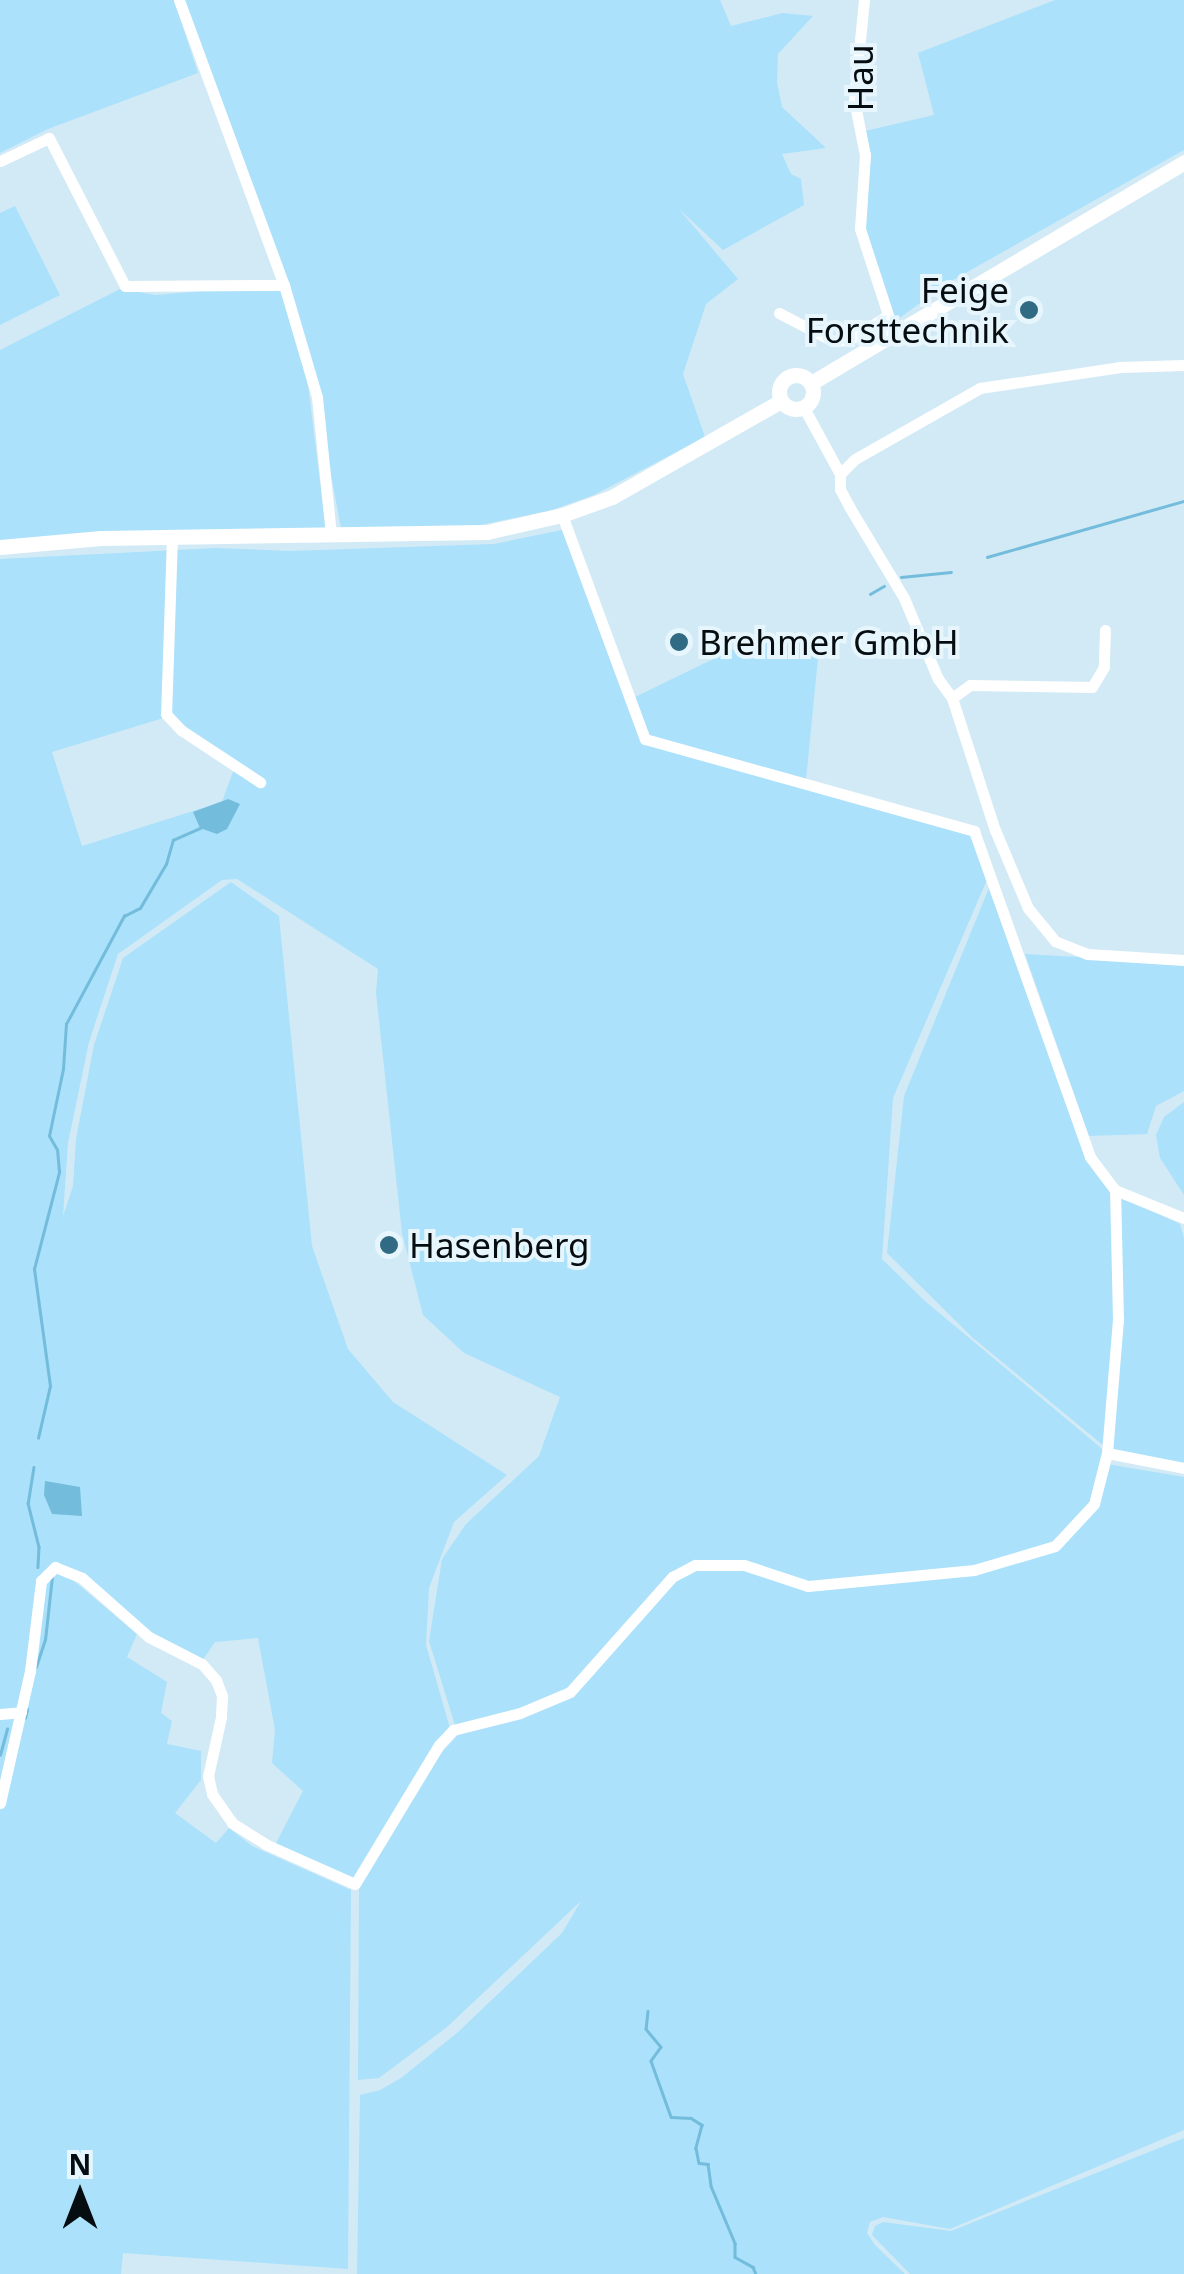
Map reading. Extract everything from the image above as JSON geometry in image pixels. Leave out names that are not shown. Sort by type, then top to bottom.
[{"type":"main road","points":[[811,383],[1184,162]]},
{"type":"main road","points":[[798,375],[811,383],[814,396],[804,408],[793,410],[782,401],[780,388],[787,378],[798,375]]},
{"type":"main road","points":[[0,547],[172,536],[487,532],[562,515],[641,482],[782,401]]},
{"type":"street","points":[[179,0],[310,364],[332,536]]},
{"type":"street","name":"Hau","points":[[864,0],[854,100],[866,155],[860,229],[894,333]]},
{"type":"street","points":[[0,161],[48,138],[125,286],[284,285]]},
{"type":"street","points":[[780,313],[833,341],[849,340],[887,316]]},
{"type":"street","points":[[840,474],[855,459],[980,388],[1120,367],[1184,365]]},
{"type":"street","points":[[804,408],[840,474],[840,488],[850,508],[904,598],[938,679],[952,698],[994,830],[1028,908],[1055,941],[1088,954],[1184,960]]},
{"type":"street","points":[[562,515],[645,739],[974,831],[1090,1157],[1115,1190],[1184,1218]]},
{"type":"street","points":[[172,536],[166,714],[181,730],[260,782]]},
{"type":"street","points":[[952,698],[970,685],[1092,687],[1104,667],[1105,630]]},
{"type":"street","points":[[0,1804],[22,1712],[41,1582],[54,1567],[82,1578],[149,1637],[202,1664],[216,1680],[222,1696],[209,1757],[212,1794],[232,1823],[265,1844],[355,1884],[439,1745],[453,1730],[520,1714],[570,1692],[672,1577],[695,1565],[744,1564],[808,1586],[974,1570],[1055,1546],[1094,1504],[1107,1452],[1118,1320],[1115,1190]]},
{"type":"street","points":[[1107,1452],[1184,1468]]},
{"type":"street","points":[[0,1714],[22,1712]]},
{"type":"shaded area","points":[[0,0],[174,0],[198,73],[48,129],[0,153]]},
{"type":"shaded area","points":[[180,0],[720,0],[731,26],[783,13],[813,16],[778,54],[777,82],[782,107],[826,148],[782,154],[791,174],[801,179],[804,205],[723,250],[679,209],[738,279],[706,304],[683,374],[705,437],[594,495],[552,510],[480,525],[341,528],[310,363]]},
{"type":"shaded area","points":[[1055,0],[1184,0],[1184,150],[946,284],[901,317],[893,316],[865,230],[871,155],[865,131],[934,115],[918,53]]},
{"type":"shaded area","points":[[15,206],[60,295],[0,325],[0,213]]},
{"type":"shaded area","points":[[237,288],[281,291],[306,368],[326,531],[0,541],[0,350],[120,289],[156,295]]},
{"type":"shaded area","points":[[562,530],[633,698],[740,646],[820,638],[806,780],[974,831],[989,875],[893,1098],[882,1259],[925,1301],[1107,1453],[1107,1464],[1184,1477],[1184,2130],[950,2229],[883,2217],[870,2222],[867,2233],[875,2245],[905,2274],[357,2274],[360,2095],[380,2090],[401,2078],[457,2033],[562,1933],[581,1901],[447,2027],[379,2078],[358,2080],[359,1888],[442,1752],[458,1735],[429,1641],[442,1559],[466,1524],[539,1456],[560,1397],[464,1353],[423,1315],[402,1233],[376,993],[378,969],[237,879],[222,880],[118,954],[89,1042],[68,1143],[63,1216],[73,1186],[76,1139],[94,1045],[123,958],[231,882],[279,916],[312,1246],[348,1349],[393,1402],[507,1475],[454,1522],[429,1588],[426,1645],[450,1728],[353,1880],[275,1845],[303,1791],[272,1763],[275,1730],[258,1638],[215,1642],[202,1661],[150,1634],[107,1594],[68,1576],[137,1634],[127,1657],[167,1682],[161,1713],[172,1721],[167,1744],[201,1751],[201,1780],[175,1813],[216,1843],[229,1828],[252,1846],[351,1890],[348,2269],[123,2253],[121,2274],[0,2274],[0,559],[216,548],[290,551],[494,544]],"holes":[[[170,716],[234,769],[222,802],[82,846],[52,752]]]},
{"type":"shaded area","points":[[228,799],[240,804],[227,829],[217,834],[200,828],[193,812]]},
{"type":"shaded area","points":[[989,888],[1088,1161],[1112,1192],[1115,1322],[1104,1446],[973,1338],[887,1253],[904,1096]]},
{"type":"shaded area","points":[[1025,954],[1184,963],[1184,1091],[1156,1106],[1147,1134],[1089,1136]]},
{"type":"shaded area","points":[[1184,1102],[1184,1195],[1160,1158],[1156,1135],[1164,1117]]},
{"type":"shaded area","points":[[1119,1196],[1180,1224],[1184,1238],[1184,1465],[1111,1449]]},
{"type":"shaded area","points":[[45,1481],[80,1487],[82,1516],[52,1514],[44,1495]]},
{"type":"shaded area","points":[[1184,2138],[1184,2274],[910,2274],[872,2235],[875,2226],[883,2222],[951,2231]]},
{"type":"waterway","points":[[987,557],[1184,501]]},
{"type":"waterway","points":[[901,577],[951,572]]},
{"type":"waterway","points":[[870,594],[884,586]]},
{"type":"waterway","points":[[38,1438],[50,1386],[34,1269],[59,1172],[57,1150],[49,1136],[63,1069],[66,1024],[124,916],[140,908],[166,864],[173,840],[200,828]]},
{"type":"waterway","points":[[34,1467],[28,1503],[39,1547],[38,1567]]},
{"type":"waterway","points":[[36,1667],[45,1640],[52,1577]]},
{"type":"waterway","points":[[25,1718],[27,1709]]},
{"type":"waterway","points":[[0,1755],[7,1729]]},
{"type":"waterway","points":[[648,2011],[646,2029],[661,2047],[651,2061],[671,2117],[691,2118],[702,2125],[696,2148],[699,2163],[708,2164],[711,2186],[735,2243],[735,2257],[753,2267],[756,2274]]},
{"type":"place","name":"Feige Forsttechnik","points":[[1029,310]]},
{"type":"place","name":"Brehmer GmbH","points":[[679,642]]},
{"type":"place","name":"Hasenberg","points":[[389,1245]]}]
